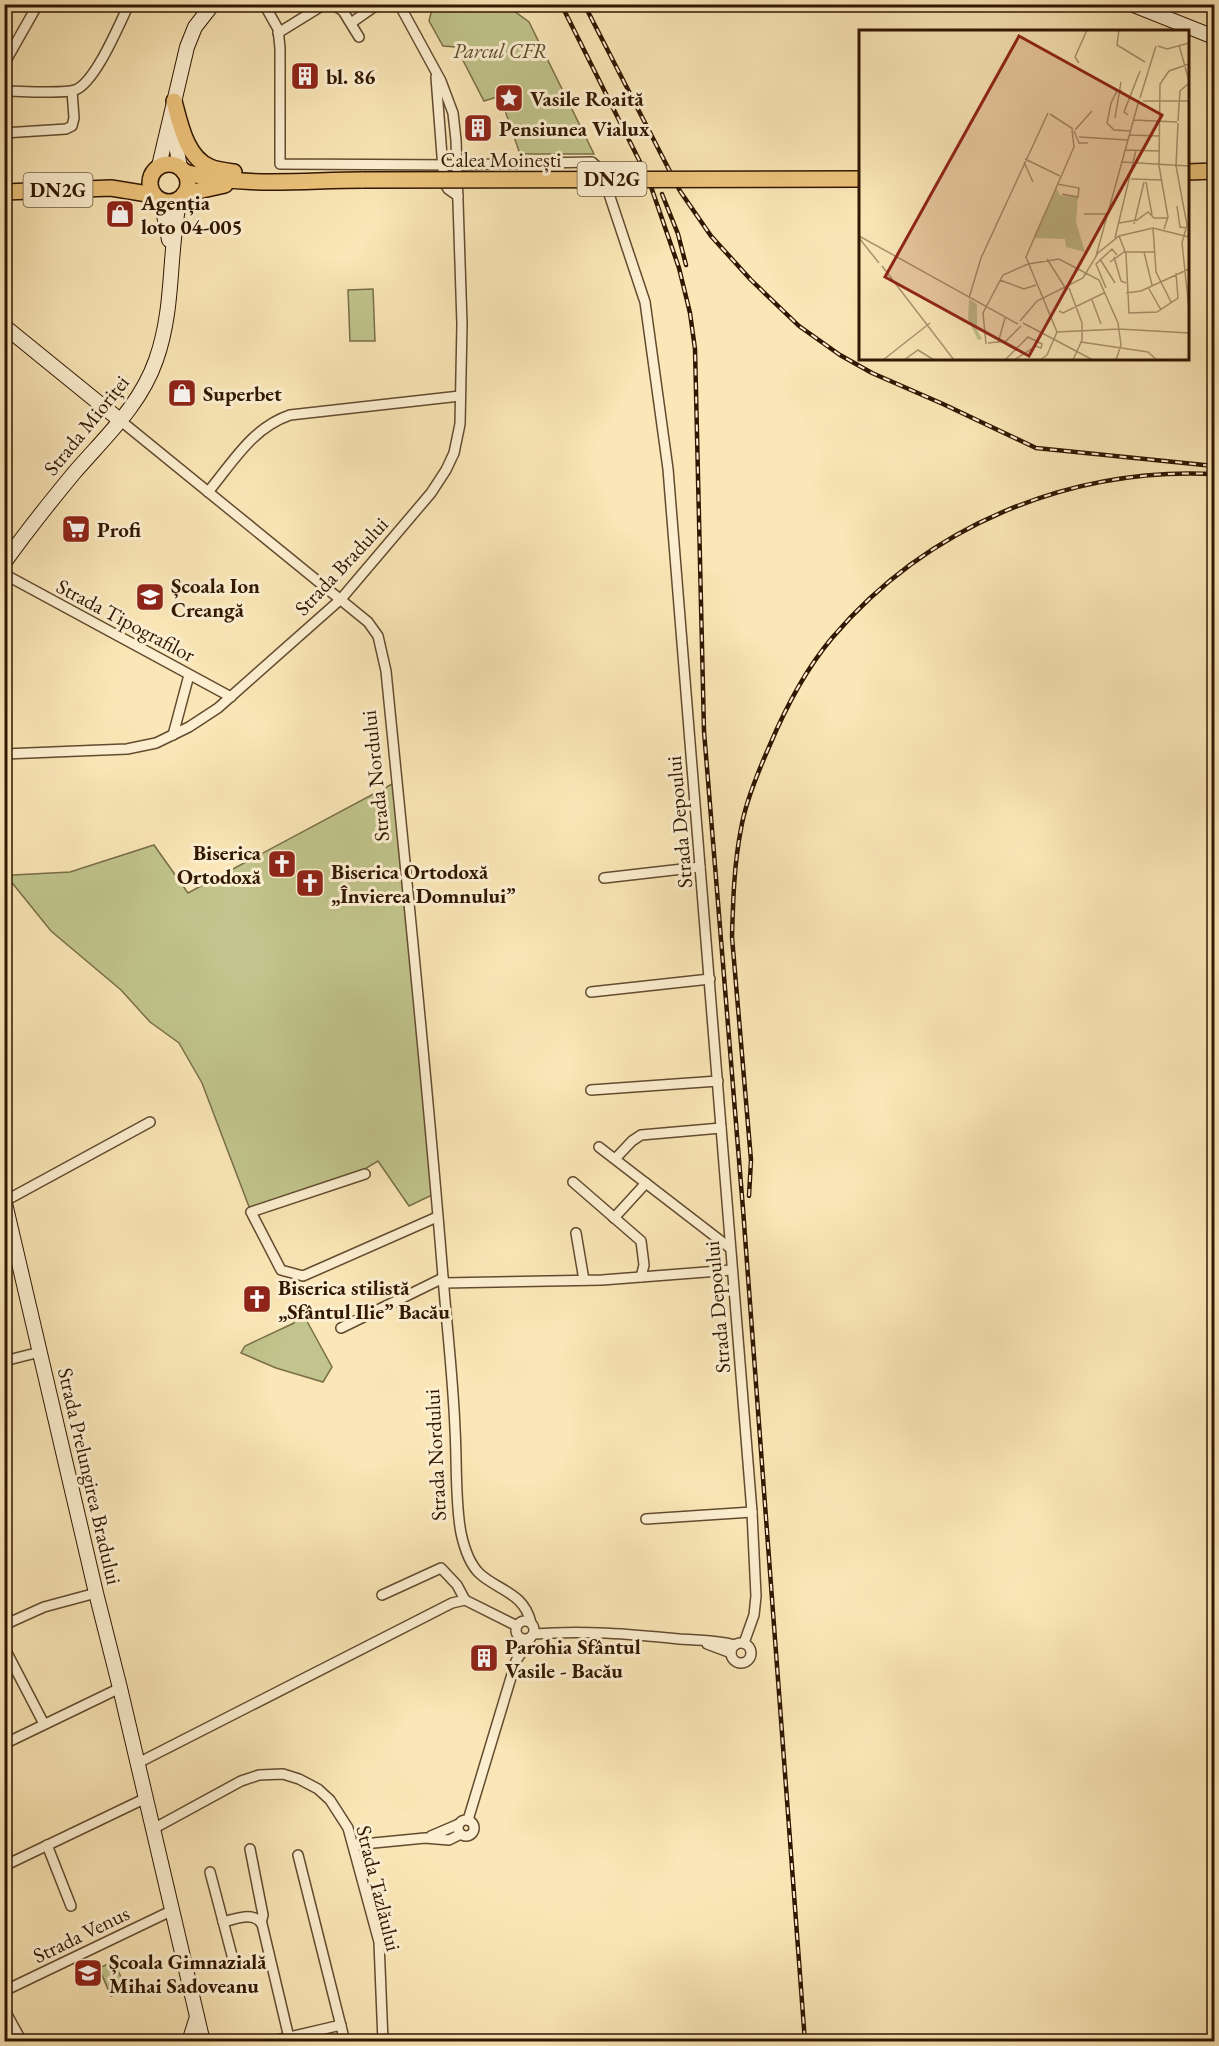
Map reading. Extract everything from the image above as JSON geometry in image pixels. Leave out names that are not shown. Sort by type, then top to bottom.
[{"type":"main road","points":[[174,101],[186,139],[198,158],[205,164],[221,170],[284,181]]},
{"type":"main road","points":[[170,164],[182,170],[188,183],[182,196],[169,202],[156,197],[150,185],[155,170],[170,164]]},
{"type":"main road","name":"DN2G","points":[[4,192],[111,188],[132,183],[155,170]]},
{"type":"main road","name":"Calea Moinești","points":[[182,170],[211,179],[249,182],[859,179]]},
{"type":"main road","points":[[1189,172],[1215,171]]},
{"type":"main road","name":"Calea Moinești","points":[[182,196],[201,189],[249,182]]},
{"type":"main road","name":"DN2G","points":[[111,188],[156,197]]},
{"type":"street","points":[[4,64],[38,4]]},
{"type":"street","points":[[4,92],[72,91],[84,86],[94,75],[129,4]]},
{"type":"street","points":[[155,170],[171,119],[186,47],[195,27],[213,4]]},
{"type":"street","points":[[264,4],[275,22],[278,33],[325,4]]},
{"type":"street","points":[[332,4],[343,11],[359,36]]},
{"type":"street","points":[[351,23],[378,4]]},
{"type":"street","name":"Strada Bradului","points":[[4,754],[127,749],[173,735],[218,708],[341,599],[431,493],[446,470],[458,437],[460,424],[462,324],[453,113],[436,72],[399,4]]},
{"type":"street","points":[[1131,4],[1215,37]]},
{"type":"street","name":"Strada Depoului","points":[[278,33],[280,164],[457,165],[592,162],[601,170],[636,274],[650,328],[668,468],[752,1512],[756,1596],[751,1627],[752,1639],[740,1647],[697,1640],[609,1632],[527,1629]]},
{"type":"street","points":[[436,72],[444,182],[458,199]]},
{"type":"street","points":[[4,133],[66,129],[72,126],[74,118],[72,91]]},
{"type":"street","points":[[171,119],[182,170]]},
{"type":"street","name":"Strada Mioriței","points":[[4,563],[11,548],[121,422],[143,392],[156,360],[170,306],[176,217],[182,196]]},
{"type":"street","name":"Strada Mioriței","points":[[156,197],[164,214],[173,263]]},
{"type":"street","name":"Strada Nordului","points":[[4,326],[341,599],[368,622],[378,636],[386,671],[443,1281],[455,1426],[459,1520],[464,1546],[479,1573],[513,1594],[527,1612],[527,1629]]},
{"type":"street","points":[[208,492],[251,438],[276,420],[290,415],[460,396]]},
{"type":"street","name":"Strada Tipografilor","points":[[4,574],[231,697]]},
{"type":"street","points":[[173,735],[189,675]]},
{"type":"street","points":[[604,878],[700,867]]},
{"type":"street","points":[[591,992],[710,979]]},
{"type":"street","points":[[591,1090],[718,1081]]},
{"type":"street","points":[[5,1200],[150,1122]]},
{"type":"street","points":[[615,1160],[632,1141],[641,1135],[721,1128]]},
{"type":"street","points":[[599,1147],[730,1248]]},
{"type":"street","points":[[365,1174],[251,1212],[281,1270],[303,1276],[437,1217]]},
{"type":"street","points":[[573,1182],[641,1241],[644,1265],[641,1277]]},
{"type":"street","points":[[615,1218],[646,1183]]},
{"type":"street","name":"Strada Prelungirea Bradului","points":[[5,1200],[203,2042]]},
{"type":"street","points":[[576,1233],[584,1281]]},
{"type":"street","points":[[341,1328],[443,1281],[584,1281],[732,1270]]},
{"type":"street","points":[[4,1360],[40,1353]]},
{"type":"street","points":[[646,1519],[752,1512]]},
{"type":"street","points":[[382,1595],[441,1568],[457,1585],[465,1600],[527,1629],[464,1822],[458,1830],[461,1834],[468,1836],[474,1832],[473,1823],[464,1822],[425,1838]]},
{"type":"street","points":[[4,1625],[44,1607],[96,1593]]},
{"type":"street","points":[[138,1762],[452,1603],[465,1600]]},
{"type":"street","points":[[4,1647],[44,1724]]},
{"type":"street","points":[[4,1744],[120,1688]]},
{"type":"street","name":"Strada Tazlăului","points":[[153,1829],[241,1781],[259,1775],[283,1774],[300,1779],[330,1800],[348,1828],[379,1942],[383,2042]]},
{"type":"street","points":[[4,1866],[146,1798]]},
{"type":"street","points":[[353,1845],[425,1838],[449,1840],[461,1834]]},
{"type":"street","points":[[47,1845],[71,1906]]},
{"type":"street","points":[[250,1849],[263,1915],[261,1923]]},
{"type":"street","points":[[298,1855],[345,2042]]},
{"type":"street","points":[[210,1872],[234,1963]]},
{"type":"street","name":"Strada Venus","points":[[4,1991],[173,1910]]},
{"type":"street","points":[[223,1922],[253,1917],[261,1923],[290,2039]]},
{"type":"street","points":[[4,2008],[22,2042]]},
{"type":"street","name":"Strada Prelungirea Bradului","points":[[189,2042],[197,2015]]},
{"type":"street","points":[[268,2042],[290,2039],[341,2025]]},
{"type":"green space","name":"Parcul CFR","points":[[433,5],[506,5],[529,22],[594,154],[520,154],[500,96],[484,101],[456,47],[443,46],[429,21]]},
{"type":"green space","points":[[373,289],[375,341],[350,341],[348,290]]},
{"type":"green space","points":[[394,783],[432,1195],[409,1206],[378,1161],[363,1170],[251,1212],[202,1083],[179,1043],[150,1022],[121,990],[51,931],[9,879],[13,875],[70,872],[154,845],[188,893]]},
{"type":"green space","points":[[303,1314],[332,1367],[323,1382],[276,1368],[241,1353],[245,1346],[294,1323],[292,1318]]},
{"type":"green space","points":[[114,1961],[126,1989],[111,1996],[99,1968]]},
{"type":"railway","points":[[561,4],[648,178],[679,268],[690,313],[695,349],[704,731],[743,1209],[805,2042]]},
{"type":"railway","points":[[584,4],[680,191],[711,236],[751,280],[799,326],[840,355],[872,373],[1036,448],[1214,466]]},
{"type":"railway","points":[[662,194],[678,234],[686,265]]},
{"type":"railway","points":[[749,1196],[751,1160],[732,937],[737,856],[743,819],[752,788],[782,718],[804,677],[832,638],[870,599],[911,564],[956,535],[1004,511],[1054,493],[1106,481],[1160,474],[1214,474]]},
{"type":"place","name":"bl. 86","points":[[305,76]]},
{"type":"place","name":"Vasile Roaită","points":[[509,98]]},
{"type":"place","name":"Pensiunea Vialux","points":[[478,128]]},
{"type":"place","name":"Agenția loto 04-005","points":[[120,214]]},
{"type":"place","name":"Superbet","points":[[182,393]]},
{"type":"place","name":"Profi","points":[[76,529]]},
{"type":"place","name":"Școala Ion Creangă","points":[[150,597]]},
{"type":"place","name":"Biserica Ortodoxă","points":[[282,864]]},
{"type":"place","name":"Biserica Ortodoxă „Învierea Domnului”","points":[[310,883]]},
{"type":"place","name":"Biserica stilistă „Sfântul Ilie” Bacău","points":[[257,1299]]},
{"type":"place","name":"Parohia Sfântul Vasile - Bacău","points":[[484,1658]]},
{"type":"place","name":"Școala Gimnazială Mihai Sadoveanu","points":[[88,1973]]}]
